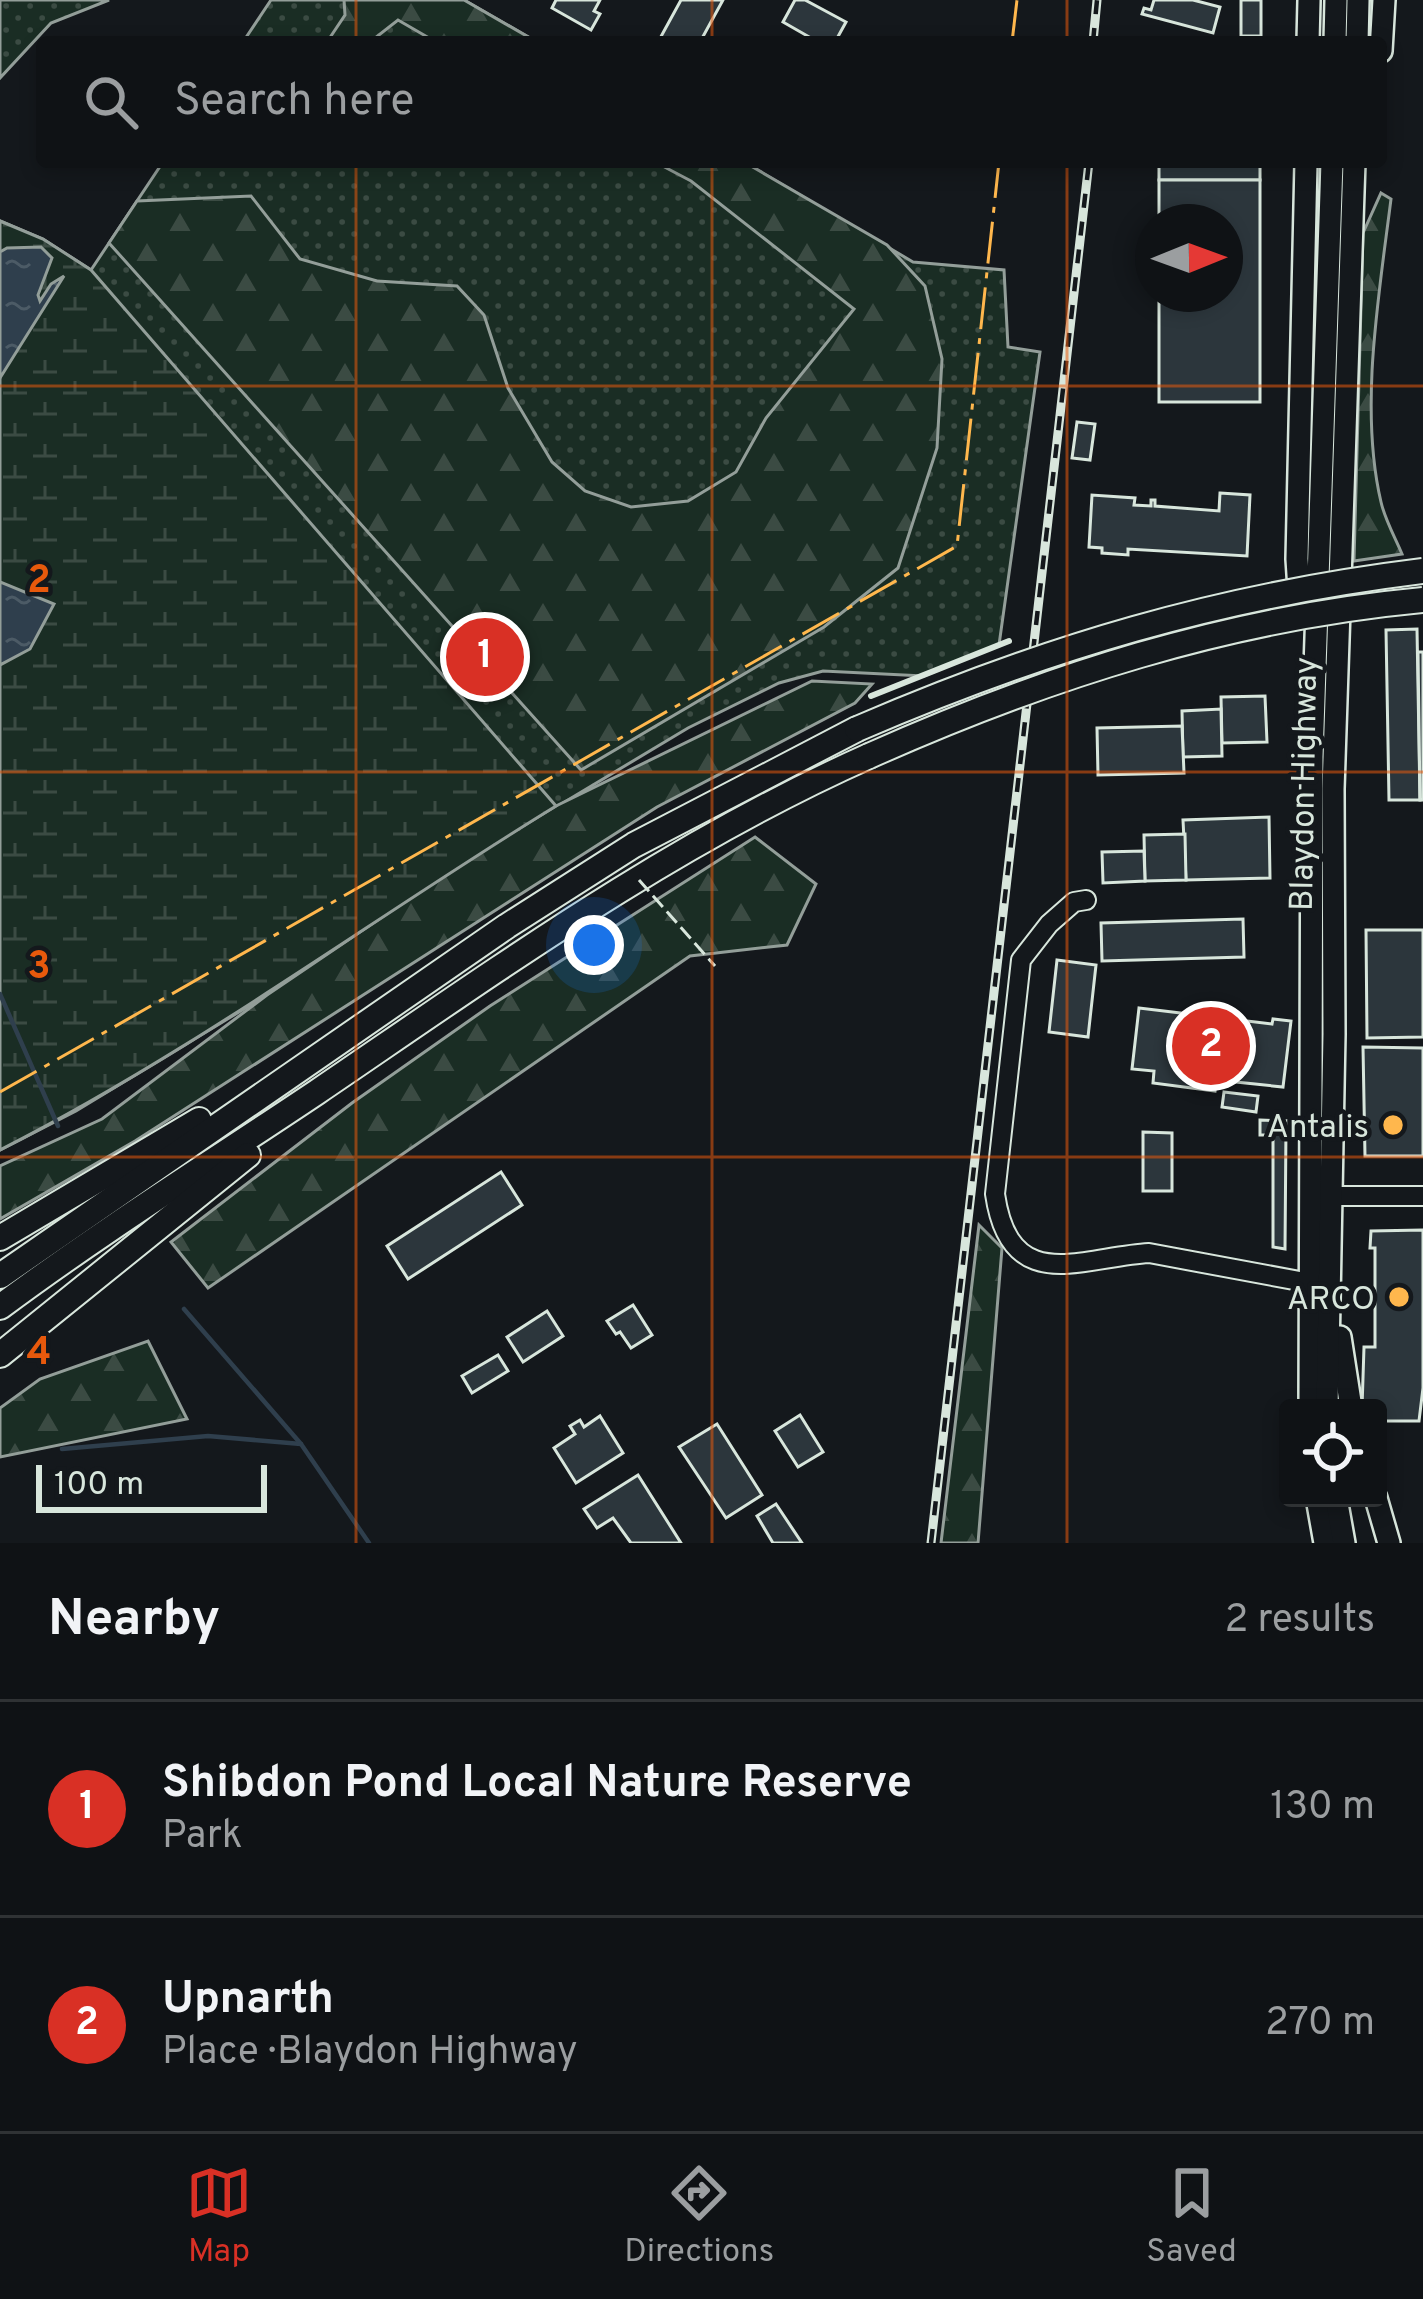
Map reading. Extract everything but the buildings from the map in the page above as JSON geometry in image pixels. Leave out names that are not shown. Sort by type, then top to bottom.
[{"type":"highway","points":[[0,1276],[507,926],[634,845],[857,729],[1010,666],[1156,620],[1256,597],[1423,571]]},
{"type":"highway","points":[[0,1307],[422,1017],[659,866],[782,795],[1004,698],[1138,654],[1327,611],[1423,599]]},
{"type":"highway","points":[[0,1355],[266,1141],[320,1089]]},
{"type":"highway","points":[[0,1238],[201,1118],[252,1101]]},
{"type":"main road","points":[[1309,36],[1310,0]]},
{"type":"main road","points":[[1335,36],[1336,0]]},
{"type":"main road","points":[[1357,36],[1358,0]]},
{"type":"main road","points":[[1382,36],[1384,0]]},
{"type":"main road","points":[[1306,168],[1297,559],[1312,757]]},
{"type":"main road","name":"Blaydon Highway","points":[[1310,1399],[1312,757],[1331,168]]},
{"type":"main road","name":"Blaydon Highway","points":[[1327,1399],[1333,788],[1354,168]]},
{"type":"main road","points":[[1352,238],[1364,168]]},
{"type":"main road","points":[[1331,1247],[1340,1357],[1349,1399]]},
{"type":"main road","points":[[1319,1507],[1325,1543]]},
{"type":"main road","points":[[1338,1507],[1344,1543]]},
{"type":"main road","points":[[1379,1507],[1389,1543]]},
{"type":"street","points":[[1086,900],[1074,902],[1049,925],[1021,960],[995,1194],[1004,1231],[1032,1258],[1053,1266],[1080,1266],[1149,1252],[1310,1283]]},
{"type":"street","points":[[1331,1196],[1423,1196]]},
{"type":"green space","points":[[0,0],[109,0],[51,23],[0,78]]},
{"type":"green space","points":[[271,0],[464,0],[527,36],[247,36]]},
{"type":"green space","points":[[344,0],[464,0],[527,36],[426,36],[398,20],[378,36],[331,36],[345,15]]},
{"type":"green space","points":[[159,168],[754,168],[913,262],[1004,270],[1008,347],[1040,352],[999,645],[924,676],[823,671],[779,683],[688,728],[453,869],[267,995],[76,1111],[0,1150],[0,221],[43,239],[91,270]]},
{"type":"green space","points":[[666,168],[754,168],[887,245],[925,286],[942,359],[937,448],[898,568],[824,627],[581,770],[109,243],[137,201],[251,196],[300,259],[377,281],[457,286],[484,315],[508,388],[552,462],[585,491],[631,507],[688,501],[736,472],[766,418],[854,309],[691,181]]},
{"type":"green space","points":[[1381,193],[1391,199],[1373,351],[1372,428],[1381,502],[1402,554],[1354,561],[1363,233]]},
{"type":"green space","points":[[0,221],[43,239],[91,270],[556,806],[213,1028],[0,1150]]},
{"type":"green space","points":[[812,681],[872,684],[855,703],[657,807],[135,1141],[0,1219],[0,1166],[102,1119],[267,995],[453,869],[556,806]]},
{"type":"green space","points":[[755,837],[816,884],[787,945],[690,956],[208,1288],[171,1242],[352,1103],[490,1006]]},
{"type":"green space","points":[[979,1225],[1002,1248],[978,1543],[941,1543]]},
{"type":"green space","points":[[148,1341],[187,1419],[0,1457],[0,1408],[40,1379]]},
{"type":"water","points":[[41,247],[52,258],[40,301],[51,284],[64,276],[0,378],[0,252]]},
{"type":"water","points":[[0,582],[54,604],[30,649],[0,665]]},
{"type":"waterway","points":[[0,994],[58,1126]]},
{"type":"waterway","points":[[184,1309],[301,1444],[369,1543]]},
{"type":"waterway","points":[[62,1449],[208,1436],[301,1444]]},
{"type":"railway","points":[[1094,36],[1097,0]]},
{"type":"railway","points":[[931,1543],[1088,168]]},
{"type":"fence","points":[[639,880],[715,966]]},
{"type":"wall","points":[[871,696],[1009,641]]},
{"type":"power","points":[[1013,36],[1017,0]]},
{"type":"power","points":[[0,1092],[957,546],[998,168]]},
{"type":"place","name":"Shibdon Pond Local Nature Reserve","points":[[485,657]]},
{"type":"place","name":"Upnarth","points":[[1211,1046]]},
{"type":"place","name":"Antalis","points":[[1393,1125]]},
{"type":"place","name":"ARCO","points":[[1399,1297]]}]
